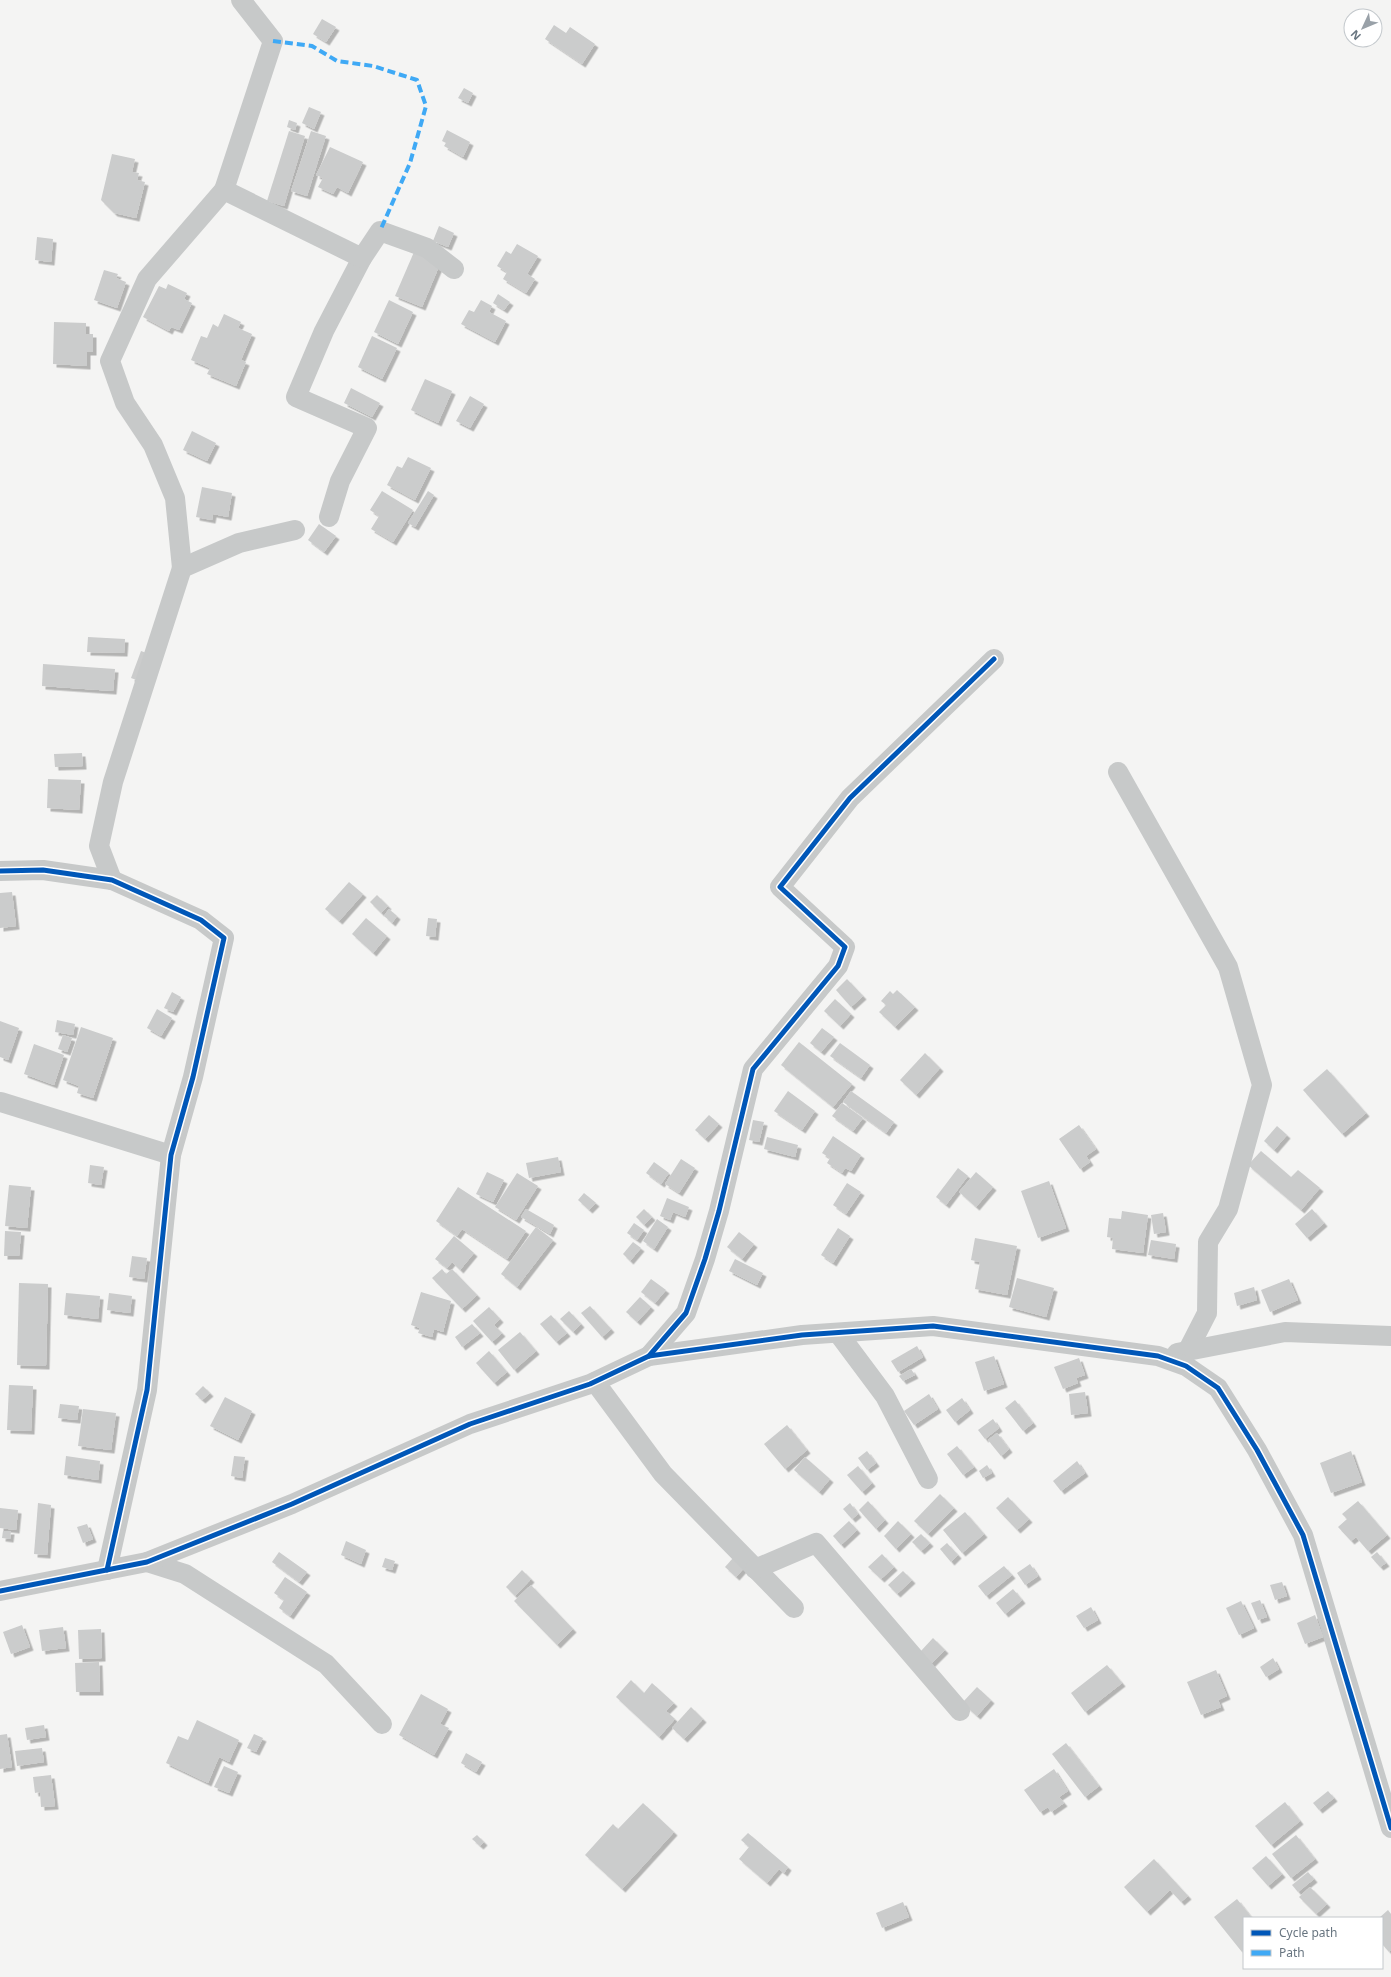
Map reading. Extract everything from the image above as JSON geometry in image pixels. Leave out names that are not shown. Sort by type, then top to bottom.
[{"type":"street","points":[[112,880],[99,846],[113,782],[182,568],[175,498],[153,445],[125,403],[110,361],[147,279],[224,190],[273,41],[241,0]]},
{"type":"street","points":[[224,190],[362,258]]},
{"type":"street","points":[[329,517],[340,481],[367,428],[296,397],[324,331],[362,258],[380,231],[427,248],[454,269]]},
{"type":"street","points":[[182,568],[239,543],[295,530]]},
{"type":"street","points":[[650,1356],[686,1313],[705,1259],[719,1211],[753,1069],[838,966],[846,947],[780,887],[850,798],[994,659]]},
{"type":"street","points":[[1118,772],[1228,967],[1262,1085],[1228,1209],[1208,1242],[1207,1313],[1188,1352]]},
{"type":"street","points":[[0,871],[43,870],[112,880],[201,920],[224,938],[193,1077],[171,1155],[147,1390],[107,1570]]},
{"type":"street","points":[[1,1102],[171,1155]]},
{"type":"street","points":[[0,1591],[147,1562],[292,1504],[470,1424],[594,1382],[650,1356],[802,1335],[933,1326],[1158,1356],[1186,1366],[1218,1388],[1257,1450],[1303,1534],[1391,1828]]},
{"type":"street","points":[[1158,1356],[1188,1352],[1285,1332],[1391,1336]]},
{"type":"street","points":[[838,1333],[885,1396],[928,1480]]},
{"type":"street","points":[[594,1382],[663,1474],[794,1608]]},
{"type":"street","points":[[756,1569],[816,1543],[960,1711]]},
{"type":"street","points":[[147,1562],[185,1574],[326,1664],[382,1724]]},
{"type":"building","points":[[322,19],[336,27],[326,42],[313,34]]},
{"type":"building","points":[[554,25],[566,33],[570,27],[595,44],[582,64],[545,39]]},
{"type":"building","points":[[464,88],[473,93],[468,103],[458,98]]},
{"type":"building","points":[[309,107],[321,112],[314,129],[302,123]]},
{"type":"building","points":[[289,120],[297,123],[295,130],[287,127]]},
{"type":"building","points":[[447,130],[470,142],[463,157],[444,146],[446,143],[442,141]]},
{"type":"building","points":[[289,131],[305,136],[284,206],[267,201]]},
{"type":"building","points":[[311,131],[326,136],[307,196],[291,191]]},
{"type":"building","points":[[330,147],[363,162],[348,193],[337,187],[333,194],[318,187],[323,178],[316,175]]},
{"type":"building","points":[[112,154],[135,159],[132,172],[139,173],[137,180],[145,182],[136,218],[114,213],[101,200]]},
{"type":"building","points":[[439,226],[454,233],[448,247],[433,241]]},
{"type":"building","points":[[37,237],[53,239],[51,262],[35,260]]},
{"type":"building","points":[[517,244],[538,256],[527,274],[535,279],[526,293],[503,279],[507,272],[497,266],[506,251],[511,254]]},
{"type":"building","points":[[414,252],[440,264],[422,307],[395,296]]},
{"type":"building","points":[[104,270],[118,274],[116,278],[126,282],[117,308],[94,300]]},
{"type":"building","points":[[168,284],[187,293],[184,299],[192,303],[179,330],[171,327],[169,331],[143,317],[159,286],[166,289]]},
{"type":"building","points":[[498,294],[510,302],[504,310],[493,303]]},
{"type":"building","points":[[389,300],[413,312],[398,344],[374,332]]},
{"type":"building","points":[[481,300],[492,306],[489,312],[506,321],[495,342],[461,324],[469,310],[474,312]]},
{"type":"building","points":[[224,314],[241,322],[238,328],[252,334],[241,360],[246,362],[236,386],[207,374],[210,368],[191,360],[201,336],[207,338],[213,324],[218,327]]},
{"type":"building","points":[[54,322],[86,323],[86,334],[93,334],[93,352],[87,352],[87,366],[53,364]]},
{"type":"building","points":[[372,336],[397,348],[382,379],[358,367]]},
{"type":"building","points":[[425,379],[452,391],[438,423],[411,410]]},
{"type":"building","points":[[351,388],[380,403],[372,417],[344,403]]},
{"type":"building","points":[[470,396],[484,404],[470,428],[456,421]]},
{"type":"building","points":[[192,431],[216,443],[207,461],[183,450]]},
{"type":"building","points":[[408,457],[431,468],[415,500],[387,485],[397,466],[402,468]]},
{"type":"building","points":[[202,487],[232,493],[228,517],[213,514],[212,520],[196,517]]},
{"type":"building","points":[[382,491],[413,510],[393,542],[371,529],[379,516],[370,510]]},
{"type":"building","points":[[428,491],[434,495],[415,527],[408,523]]},
{"type":"building","points":[[319,524],[336,536],[324,552],[308,540]]},
{"type":"building","points":[[88,637],[125,639],[124,653],[87,652]]},
{"type":"building","points":[[141,651],[152,655],[142,682],[131,678]]},
{"type":"building","points":[[43,664],[115,669],[113,691],[42,686]]},
{"type":"building","points":[[82,753],[83,766],[55,767],[54,754]]},
{"type":"building","points":[[48,779],[81,780],[79,810],[47,808]]},
{"type":"building","points":[[349,882],[363,894],[339,921],[325,909]]},
{"type":"building","points":[[12,892],[16,926],[0,928],[0,893]]},
{"type":"building","points":[[377,895],[388,906],[381,913],[370,902]]},
{"type":"building","points":[[389,909],[397,916],[392,923],[384,916]]},
{"type":"building","points":[[366,918],[387,936],[373,953],[352,934]]},
{"type":"building","points":[[428,918],[437,919],[435,937],[426,936]]},
{"type":"building","points":[[847,979],[863,996],[851,1007],[836,990]]},
{"type":"building","points":[[897,990],[915,1007],[895,1027],[879,1012],[886,1005],[881,1001],[890,991],[893,994]]},
{"type":"building","points":[[172,992],[181,997],[173,1012],[164,1008]]},
{"type":"building","points":[[835,999],[851,1014],[840,1026],[824,1011]]},
{"type":"building","points":[[157,1009],[172,1018],[161,1036],[147,1028]]},
{"type":"building","points":[[57,1020],[75,1024],[73,1035],[55,1032]]},
{"type":"building","points":[[0,1021],[19,1028],[8,1060],[0,1057]]},
{"type":"building","points":[[81,1027],[113,1038],[93,1098],[77,1093],[79,1086],[63,1080]]},
{"type":"building","points":[[822,1028],[834,1037],[821,1052],[810,1043]]},
{"type":"building","points":[[63,1035],[72,1038],[67,1052],[58,1049]]},
{"type":"building","points":[[799,1042],[852,1084],[833,1107],[781,1065]]},
{"type":"building","points":[[840,1043],[870,1065],[861,1078],[830,1056]]},
{"type":"building","points":[[34,1044],[64,1055],[54,1085],[24,1074]]},
{"type":"building","points":[[925,1053],[940,1068],[916,1095],[900,1080]]},
{"type":"building","points":[[1327,1069],[1366,1113],[1342,1134],[1303,1090]]},
{"type":"building","points":[[788,1091],[815,1111],[802,1130],[774,1111]]},
{"type":"building","points":[[851,1091],[894,1122],[886,1133],[843,1102]]},
{"type":"building","points":[[842,1103],[863,1118],[853,1131],[832,1116]]},
{"type":"building","points":[[709,1115],[719,1124],[705,1139],[695,1130]]},
{"type":"building","points":[[753,1120],[764,1122],[759,1142],[749,1140]]},
{"type":"building","points":[[1079,1125],[1096,1149],[1086,1156],[1090,1162],[1080,1169],[1059,1139]]},
{"type":"building","points":[[1277,1126],[1287,1135],[1274,1150],[1264,1141]]},
{"type":"building","points":[[833,1136],[861,1155],[851,1171],[845,1168],[842,1173],[827,1163],[830,1158],[822,1153]]},
{"type":"building","points":[[767,1137],[798,1145],[795,1157],[764,1149]]},
{"type":"building","points":[[1261,1151],[1291,1177],[1298,1170],[1320,1188],[1301,1210],[1248,1165]]},
{"type":"building","points":[[558,1157],[561,1172],[529,1178],[526,1163]]},
{"type":"building","points":[[681,1159],[695,1168],[679,1193],[665,1184]]},
{"type":"building","points":[[654,1162],[669,1173],[661,1184],[646,1173]]},
{"type":"building","points":[[90,1165],[104,1167],[101,1185],[88,1183]]},
{"type":"building","points":[[958,1168],[968,1176],[946,1205],[936,1197]]},
{"type":"building","points":[[487,1172],[504,1180],[493,1202],[476,1194]]},
{"type":"building","points":[[976,1172],[993,1187],[976,1207],[959,1192]]},
{"type":"building","points":[[517,1173],[538,1186],[516,1220],[495,1207]]},
{"type":"building","points":[[1049,1181],[1066,1228],[1038,1238],[1021,1191]]},
{"type":"building","points":[[847,1183],[861,1192],[846,1214],[833,1205]]},
{"type":"building","points":[[9,1185],[31,1187],[27,1228],[5,1226]]},
{"type":"building","points":[[458,1187],[526,1231],[507,1259],[462,1229],[457,1236],[436,1221]]},
{"type":"building","points":[[584,1193],[596,1203],[589,1210],[578,1200]]},
{"type":"building","points":[[667,1198],[689,1207],[685,1217],[673,1212],[670,1220],[660,1216]]},
{"type":"building","points":[[526,1209],[554,1225],[550,1234],[521,1217]]},
{"type":"building","points":[[644,1209],[652,1217],[644,1225],[636,1217]]},
{"type":"building","points":[[1312,1209],[1324,1223],[1307,1238],[1295,1224]]},
{"type":"building","points":[[1122,1211],[1148,1215],[1143,1253],[1112,1249],[1113,1238],[1107,1237],[1109,1218],[1121,1219]]},
{"type":"building","points":[[1163,1213],[1166,1232],[1154,1234],[1151,1215]]},
{"type":"building","points":[[657,1219],[668,1227],[654,1249],[643,1241]]},
{"type":"building","points":[[634,1223],[644,1230],[637,1240],[627,1233]]},
{"type":"building","points":[[536,1227],[553,1240],[517,1287],[501,1274]]},
{"type":"building","points":[[838,1228],[850,1236],[833,1263],[821,1255]]},
{"type":"building","points":[[5,1231],[21,1232],[19,1256],[4,1256]]},
{"type":"building","points":[[739,1232],[754,1244],[742,1259],[727,1247]]},
{"type":"building","points":[[454,1236],[474,1253],[460,1270],[452,1262],[447,1268],[435,1259]]},
{"type":"building","points":[[975,1238],[1017,1246],[1007,1295],[975,1289],[980,1262],[971,1260]]},
{"type":"building","points":[[1151,1240],[1176,1244],[1174,1259],[1148,1255]]},
{"type":"building","points":[[633,1242],[641,1248],[630,1261],[623,1254]]},
{"type":"building","points":[[132,1256],[147,1258],[144,1279],[129,1277]]},
{"type":"building","points":[[735,1259],[763,1273],[757,1285],[729,1271]]},
{"type":"building","points":[[442,1269],[446,1274],[452,1269],[477,1295],[462,1309],[432,1278]]},
{"type":"building","points":[[1017,1278],[1054,1288],[1046,1317],[1009,1307]]},
{"type":"building","points":[[651,1279],[666,1290],[655,1303],[641,1292]]},
{"type":"building","points":[[1289,1279],[1298,1300],[1270,1312],[1261,1290]]},
{"type":"building","points":[[19,1283],[48,1284],[46,1366],[17,1365]]},
{"type":"building","points":[[1254,1287],[1257,1300],[1237,1306],[1234,1293]]},
{"type":"building","points":[[421,1292],[451,1301],[443,1332],[434,1329],[432,1337],[418,1333],[420,1328],[411,1325]]},
{"type":"building","points":[[66,1293],[100,1296],[98,1319],[64,1315]]},
{"type":"building","points":[[109,1293],[132,1296],[130,1313],[107,1310]]},
{"type":"building","points":[[640,1297],[651,1307],[637,1322],[626,1312]]},
{"type":"building","points":[[590,1306],[611,1329],[602,1337],[581,1313]]},
{"type":"building","points":[[489,1307],[500,1319],[494,1325],[502,1333],[492,1342],[473,1321]]},
{"type":"building","points":[[569,1311],[581,1324],[573,1332],[560,1319]]},
{"type":"building","points":[[551,1315],[567,1333],[556,1342],[540,1324]]},
{"type":"building","points":[[472,1324],[480,1333],[462,1347],[455,1337]]},
{"type":"building","points":[[520,1332],[536,1351],[514,1370],[498,1350]]},
{"type":"building","points":[[917,1346],[923,1357],[898,1372],[891,1361]]},
{"type":"building","points":[[489,1351],[507,1372],[494,1383],[476,1363]]},
{"type":"building","points":[[994,1356],[1004,1384],[984,1391],[975,1362]]},
{"type":"building","points":[[1079,1358],[1085,1375],[1076,1378],[1078,1383],[1063,1389],[1054,1367]]},
{"type":"building","points":[[911,1369],[915,1375],[903,1381],[899,1376]]},
{"type":"building","points":[[9,1385],[33,1386],[31,1431],[7,1430]]},
{"type":"building","points":[[203,1386],[210,1393],[202,1400],[195,1394]]},
{"type":"building","points":[[1085,1392],[1088,1413],[1071,1415],[1069,1394]]},
{"type":"building","points":[[929,1394],[938,1409],[914,1425],[904,1411]]},
{"type":"building","points":[[225,1397],[252,1411],[238,1440],[210,1426]]},
{"type":"building","points":[[962,1398],[970,1410],[955,1422],[946,1410]]},
{"type":"building","points":[[1015,1400],[1033,1423],[1023,1431],[1005,1408]]},
{"type":"building","points":[[60,1404],[79,1406],[77,1420],[58,1418]]},
{"type":"building","points":[[83,1409],[116,1413],[111,1450],[78,1446]]},
{"type":"building","points":[[993,1419],[999,1428],[985,1439],[978,1430]]},
{"type":"building","points":[[787,1425],[807,1450],[785,1469],[764,1444]]},
{"type":"building","points":[[997,1433],[1009,1449],[1001,1456],[988,1440]]},
{"type":"building","points":[[957,1446],[974,1467],[963,1475],[947,1454]]},
{"type":"building","points":[[867,1451],[876,1463],[867,1470],[858,1458]]},
{"type":"building","points":[[1351,1451],[1362,1482],[1331,1493],[1320,1463]]},
{"type":"building","points":[[66,1456],[100,1461],[98,1480],[64,1475]]},
{"type":"building","points":[[234,1456],[245,1457],[242,1478],[231,1476]]},
{"type":"building","points":[[805,1457],[830,1479],[819,1492],[794,1470]]},
{"type":"building","points":[[1077,1461],[1085,1473],[1061,1491],[1053,1481]]},
{"type":"building","points":[[987,1465],[992,1473],[983,1478],[979,1471]]},
{"type":"building","points":[[858,1466],[872,1483],[862,1492],[847,1475]]},
{"type":"building","points":[[940,1494],[954,1508],[928,1534],[914,1521]]},
{"type":"building","points":[[1008,1497],[1029,1519],[1017,1530],[996,1508]]},
{"type":"building","points":[[868,1501],[885,1520],[876,1529],[859,1510]]},
{"type":"building","points":[[1358,1501],[1387,1535],[1368,1551],[1356,1537],[1351,1541],[1338,1527],[1347,1519],[1342,1514]]},
{"type":"building","points":[[38,1503],[51,1505],[47,1555],[34,1554]]},
{"type":"building","points":[[850,1503],[858,1514],[852,1519],[843,1509]]},
{"type":"building","points":[[0,1508],[18,1510],[16,1530],[0,1528]]},
{"type":"building","points":[[965,1512],[984,1534],[962,1553],[943,1530]]},
{"type":"building","points":[[849,1521],[857,1530],[841,1545],[833,1536]]},
{"type":"building","points":[[898,1521],[911,1534],[896,1549],[884,1536]]},
{"type":"building","points":[[87,1524],[93,1539],[83,1543],[77,1527]]},
{"type":"building","points":[[3,1531],[11,1531],[10,1539],[2,1538]]},
{"type":"building","points":[[921,1534],[930,1543],[921,1551],[912,1542]]},
{"type":"building","points":[[346,1541],[366,1550],[361,1564],[341,1555]]},
{"type":"building","points":[[947,1543],[958,1555],[951,1562],[940,1549]]},
{"type":"building","points":[[279,1552],[307,1572],[299,1582],[272,1562]]},
{"type":"building","points":[[1377,1552],[1386,1563],[1380,1567],[1371,1557]]},
{"type":"building","points":[[882,1554],[894,1567],[881,1579],[868,1567]]},
{"type":"building","points":[[385,1558],[395,1561],[392,1570],[382,1567]]},
{"type":"building","points":[[733,1558],[744,1568],[736,1577],[725,1567]]},
{"type":"building","points":[[1030,1564],[1038,1576],[1025,1585],[1017,1573]]},
{"type":"building","points":[[1004,1566],[1012,1575],[986,1596],[978,1586]]},
{"type":"building","points":[[522,1570],[531,1579],[515,1596],[506,1587]]},
{"type":"building","points":[[903,1571],[912,1580],[897,1594],[888,1585]]},
{"type":"building","points":[[285,1577],[307,1592],[290,1616],[279,1608],[284,1600],[274,1593]]},
{"type":"building","points":[[1282,1582],[1287,1596],[1275,1600],[1270,1585]]},
{"type":"building","points":[[531,1585],[573,1629],[557,1645],[514,1601]]},
{"type":"building","points":[[1013,1589],[1022,1600],[1005,1614],[996,1603]]},
{"type":"building","points":[[1260,1600],[1267,1617],[1258,1620],[1251,1603]]},
{"type":"building","points":[[1241,1601],[1254,1628],[1239,1635],[1226,1608]]},
{"type":"building","points":[[1091,1607],[1098,1620],[1084,1628],[1076,1616]]},
{"type":"building","points":[[1315,1615],[1323,1637],[1305,1644],[1297,1623]]},
{"type":"building","points":[[22,1625],[30,1647],[11,1654],[3,1632]]},
{"type":"building","points":[[63,1627],[66,1648],[42,1651],[39,1630]]},
{"type":"building","points":[[101,1629],[102,1658],[79,1659],[78,1630]]},
{"type":"building","points":[[933,1638],[945,1650],[931,1664],[920,1652]]},
{"type":"building","points":[[1273,1658],[1279,1669],[1266,1677],[1260,1667]]},
{"type":"building","points":[[99,1662],[100,1692],[76,1692],[75,1663]]},
{"type":"building","points":[[1107,1665],[1122,1683],[1085,1712],[1071,1693]]},
{"type":"building","points":[[1216,1670],[1227,1696],[1218,1700],[1221,1707],[1201,1715],[1187,1682]]},
{"type":"building","points":[[631,1680],[644,1693],[652,1683],[674,1703],[666,1711],[675,1719],[659,1737],[616,1697]]},
{"type":"building","points":[[977,1687],[991,1700],[977,1716],[962,1703]]},
{"type":"building","points":[[421,1694],[448,1709],[440,1724],[449,1728],[434,1755],[399,1735]]},
{"type":"building","points":[[691,1707],[703,1719],[684,1739],[672,1728]]},
{"type":"building","points":[[197,1720],[239,1740],[229,1762],[219,1757],[208,1783],[166,1763],[178,1736],[188,1740]]},
{"type":"building","points":[[44,1725],[46,1737],[27,1740],[25,1728]]},
{"type":"building","points":[[7,1734],[12,1767],[0,1769],[0,1735]]},
{"type":"building","points":[[254,1734],[263,1738],[256,1752],[247,1748]]},
{"type":"building","points":[[1066,1743],[1099,1786],[1085,1797],[1052,1754]]},
{"type":"building","points":[[42,1748],[44,1762],[17,1766],[15,1751]]},
{"type":"building","points":[[466,1753],[482,1762],[476,1772],[461,1763]]},
{"type":"building","points":[[224,1766],[238,1772],[229,1793],[214,1787]]},
{"type":"building","points":[[1054,1769],[1068,1791],[1059,1797],[1064,1803],[1051,1812],[1048,1807],[1040,1812],[1024,1790]]},
{"type":"building","points":[[51,1775],[55,1806],[41,1807],[40,1792],[35,1793],[33,1777]]},
{"type":"building","points":[[1328,1791],[1334,1798],[1319,1810],[1313,1803]]},
{"type":"building","points":[[1285,1802],[1300,1821],[1271,1845],[1255,1826]]},
{"type":"building","points":[[643,1803],[674,1832],[622,1889],[585,1855],[613,1824],[618,1829]]},
{"type":"building","points":[[748,1833],[788,1867],[784,1873],[779,1869],[767,1883],[739,1859],[749,1847],[741,1840]]},
{"type":"building","points":[[477,1835],[484,1842],[480,1846],[472,1839]]},
{"type":"building","points":[[1296,1835],[1315,1859],[1291,1878],[1272,1854]]},
{"type":"building","points":[[1266,1856],[1282,1874],[1268,1886],[1252,1868]]},
{"type":"building","points":[[1154,1859],[1188,1896],[1181,1902],[1170,1890],[1147,1912],[1124,1887]]},
{"type":"building","points":[[1308,1872],[1314,1879],[1298,1892],[1292,1885]]},
{"type":"building","points":[[1310,1887],[1327,1904],[1316,1914],[1299,1897]]},
{"type":"building","points":[[1237,1899],[1251,1917],[1243,1917],[1242,1952],[1214,1917]]},
{"type":"building","points":[[903,1902],[909,1917],[882,1928],[876,1913]]},
{"type":"building","points":[[1388,1910],[1391,1914],[1391,1950],[1389,1952],[1383,1945],[1383,1917],[1380,1917]]},
{"type":"marked path","points":[[273,41],[312,46],[337,61],[373,66],[417,80],[426,106],[410,163],[380,231]]},
{"type":"cycle path","points":[[649,1356],[686,1313],[705,1259],[719,1211],[753,1069],[838,966],[845,947],[780,887],[850,798],[994,659]]},
{"type":"cycle path","points":[[0,871],[43,870],[112,880],[201,920],[224,938],[193,1077],[171,1155],[147,1390],[107,1570]]},
{"type":"cycle path","points":[[0,1591],[147,1562],[292,1504],[470,1424],[590,1384],[649,1356],[802,1335],[933,1326],[1158,1356],[1186,1366],[1218,1388],[1257,1450],[1303,1535],[1391,1828]]}]
